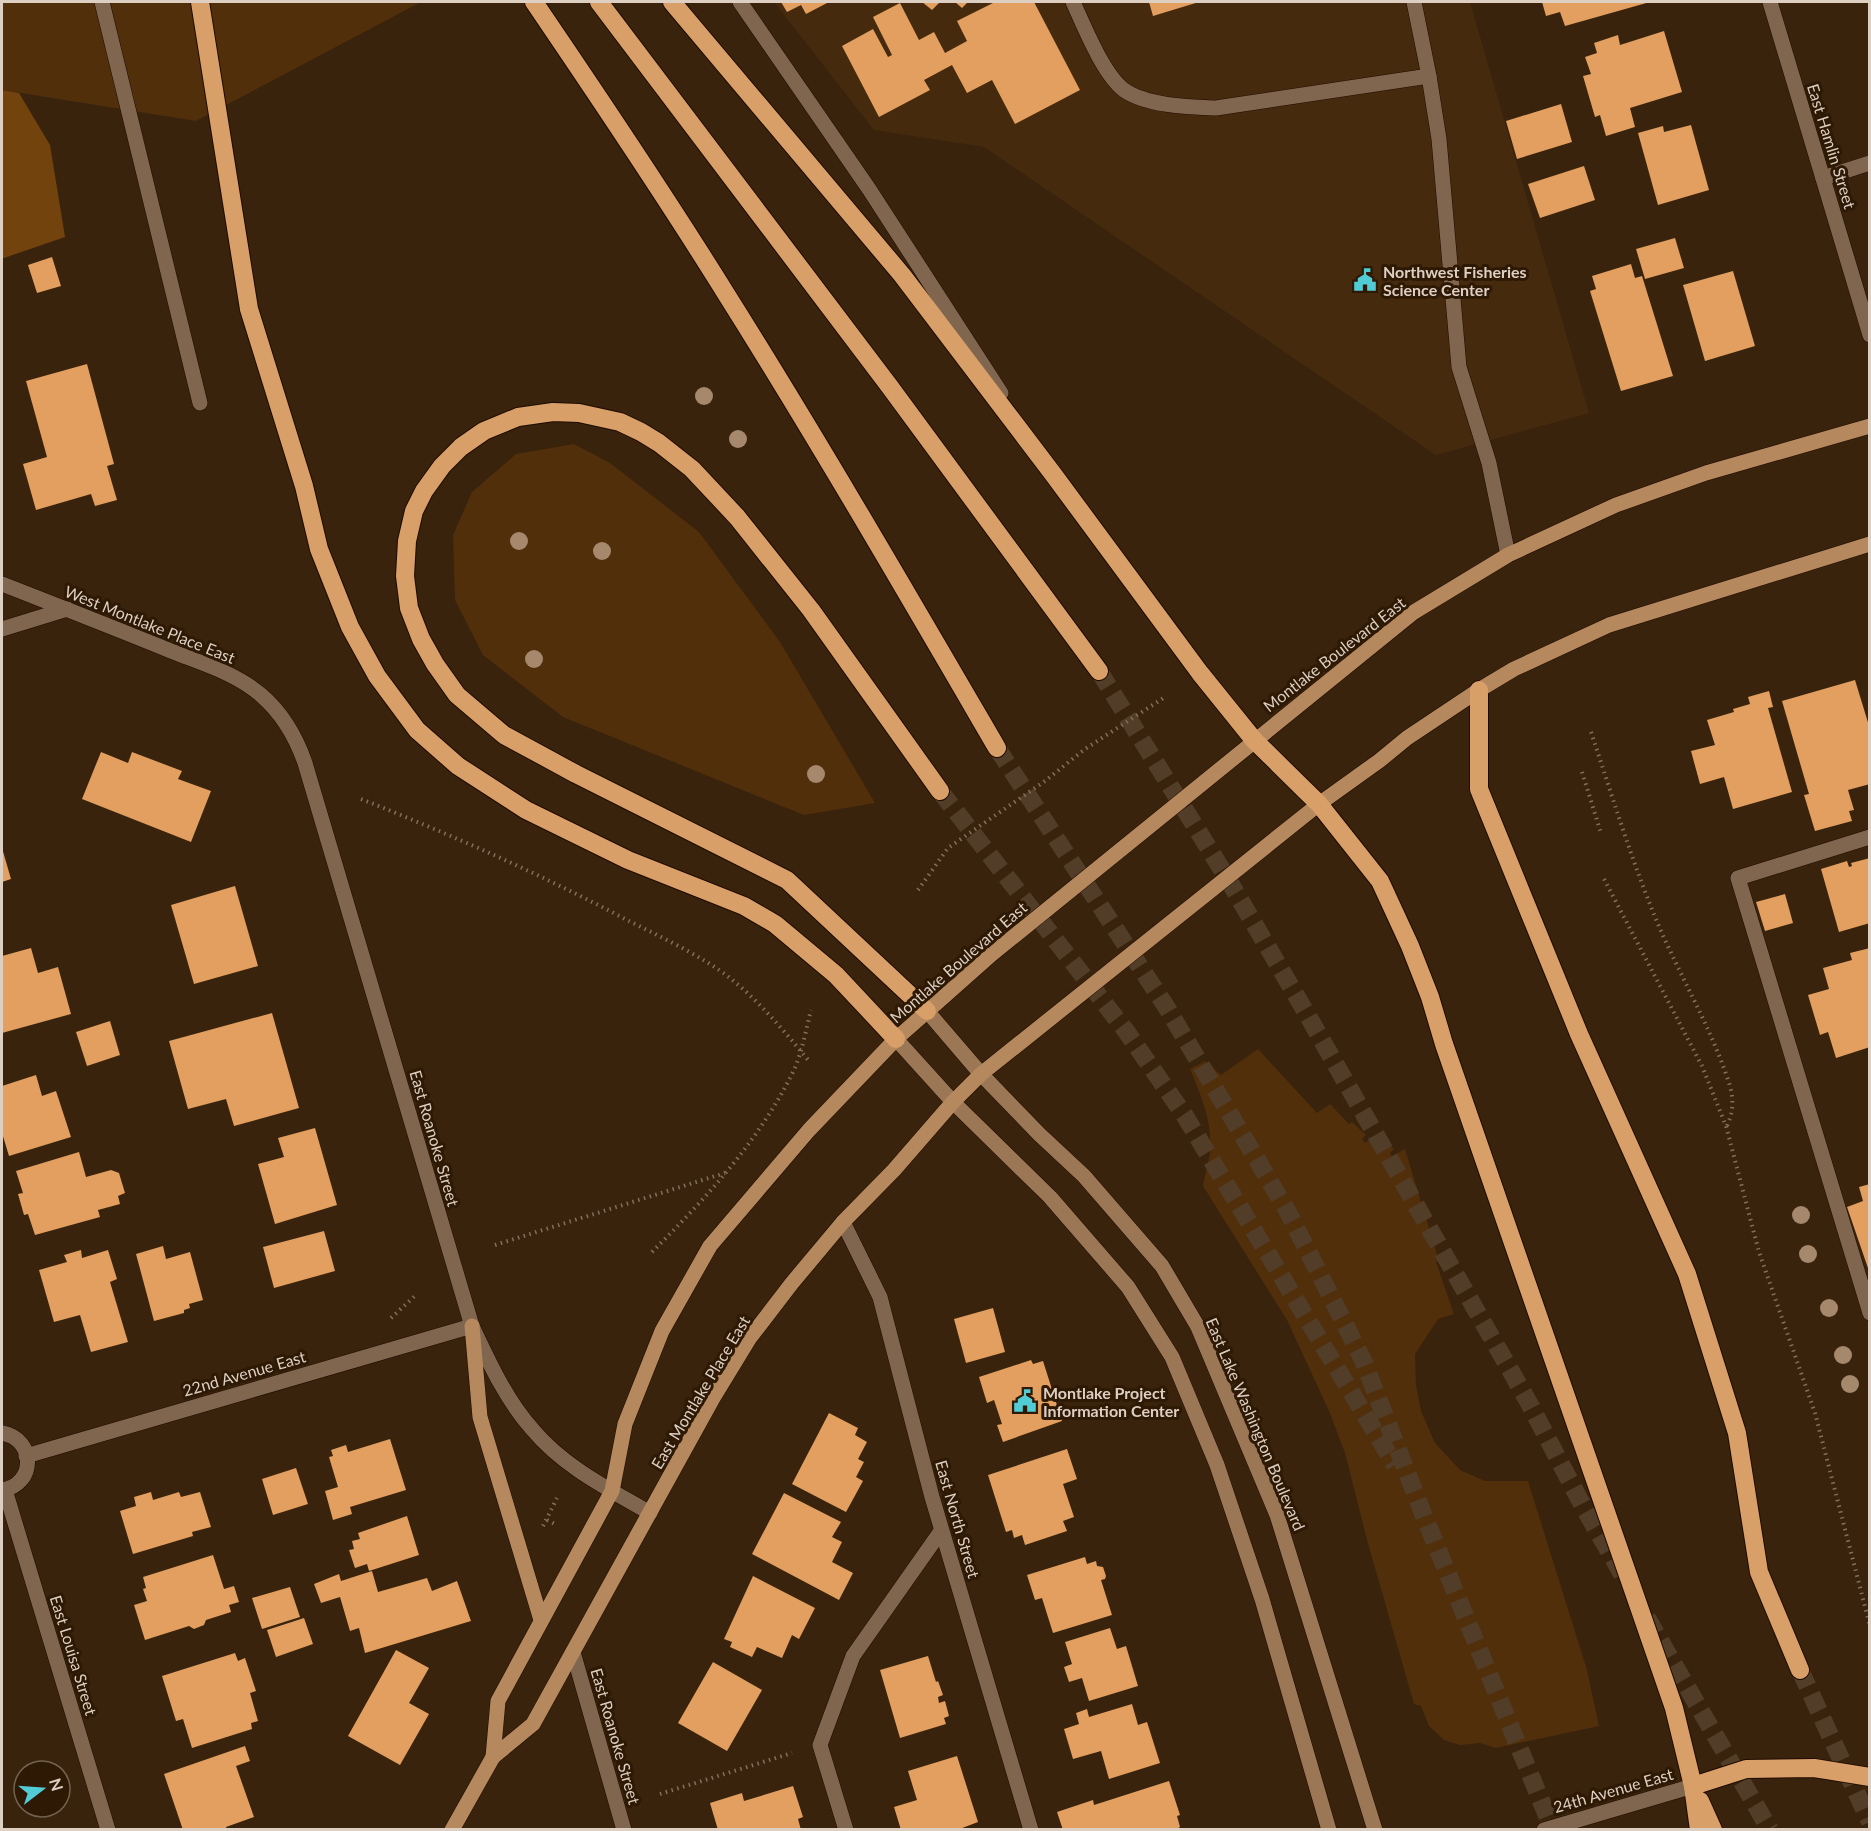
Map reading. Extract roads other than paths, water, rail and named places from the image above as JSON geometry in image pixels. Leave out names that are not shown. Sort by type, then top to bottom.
[{"type":"highway","points":[[200,2],[249,309],[304,486],[319,549],[350,627],[377,676],[417,730],[458,766],[526,810],[628,860],[744,906],[775,924],[836,975],[896,1039]]},
{"type":"highway","points":[[534,2],[727,295],[858,509],[997,748]]},
{"type":"highway","points":[[599,2],[883,378],[1099,671]]},
{"type":"highway","points":[[676,7],[902,275],[1053,474],[1186,655],[1254,740],[1319,804],[1380,881],[1410,945],[1674,1708],[1693,1786],[1699,1830]]},
{"type":"highway","points":[[927,1011],[787,880],[576,774],[504,735],[457,695],[421,639],[409,608],[405,576],[407,541],[414,511],[424,491],[442,466],[461,447],[484,431],[518,417],[553,412],[579,413],[620,422],[641,432],[692,469],[737,517],[811,610],[940,790]]},
{"type":"highway","points":[[1479,690],[1479,789],[1579,1034],[1687,1274],[1737,1433],[1759,1572],[1800,1670]]},
{"type":"highway","points":[[1693,1786],[1746,1769],[1814,1768],[1869,1777]]},
{"type":"highway","points":[[1693,1786],[1713,1830]]},
{"type":"main road","name":"Montlake Boulevard East","points":[[896,1039],[992,954],[1414,612],[1508,555],[1627,501],[1706,473],[1869,426]]},
{"type":"main road","points":[[981,1074],[1319,804],[1407,738],[1514,669],[1609,625],[1869,544]]},
{"type":"main road","name":"East Lake Washington Boulevard","points":[[927,1011],[981,1074],[1039,1134],[1084,1176],[1162,1266],[1198,1328],[1277,1515],[1375,1830]]},
{"type":"main road","points":[[896,1039],[953,1102],[1050,1197],[1128,1287],[1172,1357],[1216,1465],[1262,1599],[1329,1830]]},
{"type":"main road","name":"East Montlake Place East","points":[[493,1757],[498,1701],[612,1491],[625,1424],[662,1331],[710,1246],[809,1130],[896,1039]]},
{"type":"main road","name":"East Montlake Place East","points":[[452,1830],[493,1757],[533,1724],[713,1398],[750,1339],[792,1283],[843,1222],[894,1170],[953,1102],[981,1074]]},
{"type":"main road","points":[[472,1326],[480,1417],[542,1620]]},
{"type":"street","points":[[102,2],[200,403]]},
{"type":"street","points":[[740,2],[869,189],[1053,474]]},
{"type":"street","points":[[1073,2],[1107,69],[1124,90],[1147,100],[1181,106],[1216,108],[1429,76]]},
{"type":"street","points":[[1414,2],[1439,139],[1459,367],[1489,463],[1508,555]]},
{"type":"street","name":"East Hamlin Street","points":[[1770,2],[1869,335]]},
{"type":"street","points":[[1823,178],[1869,163]]},
{"type":"street","name":"West Montlake Place East","points":[[2,584],[220,670],[261,694],[277,711]]},
{"type":"street","points":[[2,629],[66,609]]},
{"type":"street","name":"East Roanoke Street","points":[[277,711],[298,744],[472,1326],[499,1382],[533,1431],[578,1470],[650,1513]]},
{"type":"street","points":[[1869,837],[1738,878],[1869,1313]]},
{"type":"street","name":"East North Street","points":[[843,1222],[880,1297],[941,1531],[1031,1830]]},
{"type":"street","name":"22nd Avenue East","points":[[26,1456],[472,1326]]},
{"type":"street","points":[[2,1433],[14,1437],[21,1444],[28,1462],[26,1472],[13,1487],[3,1490]]},
{"type":"street","name":"East Louisa Street","points":[[3,1490],[108,1830]]},
{"type":"street","points":[[846,1830],[820,1745],[853,1656],[941,1531]]},
{"type":"street","name":"East Roanoke Street","points":[[573,1652],[624,1830]]},
{"type":"street","name":"24th Avenue East","points":[[1544,1830],[1693,1786]]},
{"type":"tunnel","points":[[1099,671],[1229,881],[1304,1009],[1529,1403],[1584,1508],[1625,1579]]},
{"type":"tunnel","points":[[997,748],[1167,1008],[1288,1212],[1363,1360],[1422,1511],[1553,1830]]},
{"type":"tunnel","points":[[940,791],[1126,1031],[1185,1116],[1395,1465]]},
{"type":"tunnel","points":[[1647,1618],[1770,1830]]},
{"type":"tunnel","points":[[1800,1670],[1870,1822]]},
{"type":"place","name":"Northwest Fisheries Science Center","points":[[1365,280]]},
{"type":"place","name":"Montlake Project Information Center","points":[[1025,1401]]}]
